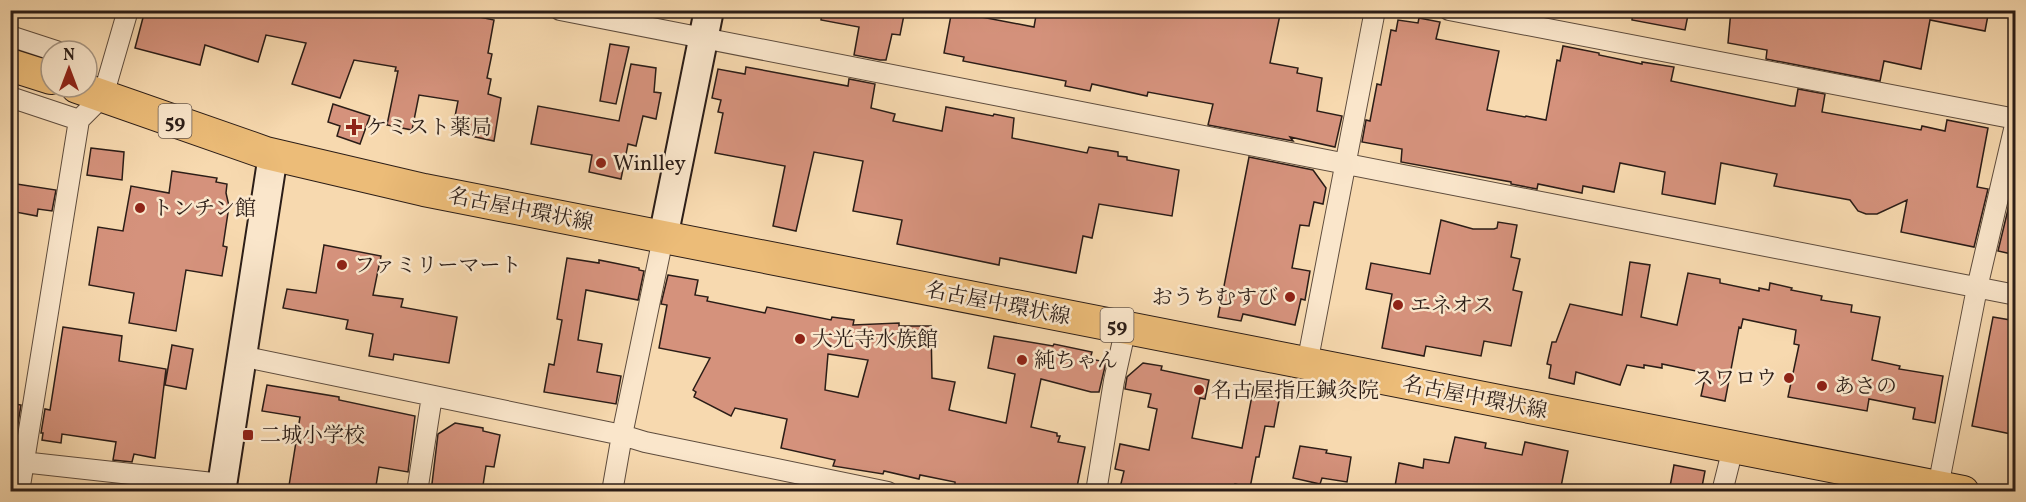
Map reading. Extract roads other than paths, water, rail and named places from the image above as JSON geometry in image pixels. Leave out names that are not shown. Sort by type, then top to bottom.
[{"type":"main road","points":[[10,65],[39,74]]},
{"type":"main road","name":"名古屋中環状線","points":[[99,89],[273,154],[424,190],[1951,489]]},
{"type":"street","points":[[99,66],[128,10]]},
{"type":"street","points":[[560,10],[2016,295]]},
{"type":"street","points":[[612,492],[709,10]]},
{"type":"street","points":[[1306,364],[1375,10]]},
{"type":"street","points":[[1449,10],[2016,120],[1977,288],[1951,489]]},
{"type":"street","points":[[10,36],[39,45]]},
{"type":"street","points":[[10,97],[79,120]]},
{"type":"street","points":[[19,492],[17,461],[79,120],[85,99]]},
{"type":"street","points":[[17,461],[222,488],[273,154]]},
{"type":"street","points":[[1096,492],[1114,381],[1126,327]]},
{"type":"street","points":[[241,356],[888,492]]},
{"type":"street","points":[[417,492],[432,396]]},
{"type":"street","points":[[1722,492],[1733,448]]},
{"type":"place","name":"ケミスト薬局","points":[[354,127]]},
{"type":"place","name":"Winlley","points":[[601,163]]},
{"type":"place","name":"トンチン館","points":[[140,208]]},
{"type":"place","name":"ファミリーマート","points":[[342,265]]},
{"type":"place","name":"おうちむすび","points":[[1290,297]]},
{"type":"place","name":"エネオス","points":[[1398,305]]},
{"type":"place","name":"大光寺水族館","points":[[800,339]]},
{"type":"place","name":"純ちゃん","points":[[1022,360]]},
{"type":"place","name":"スワロウ","points":[[1789,378]]},
{"type":"place","name":"あさの","points":[[1822,386]]},
{"type":"place","name":"名古屋指圧鍼灸院","points":[[1199,390]]},
{"type":"place","name":"二城小学校","points":[[248,435]]}]
